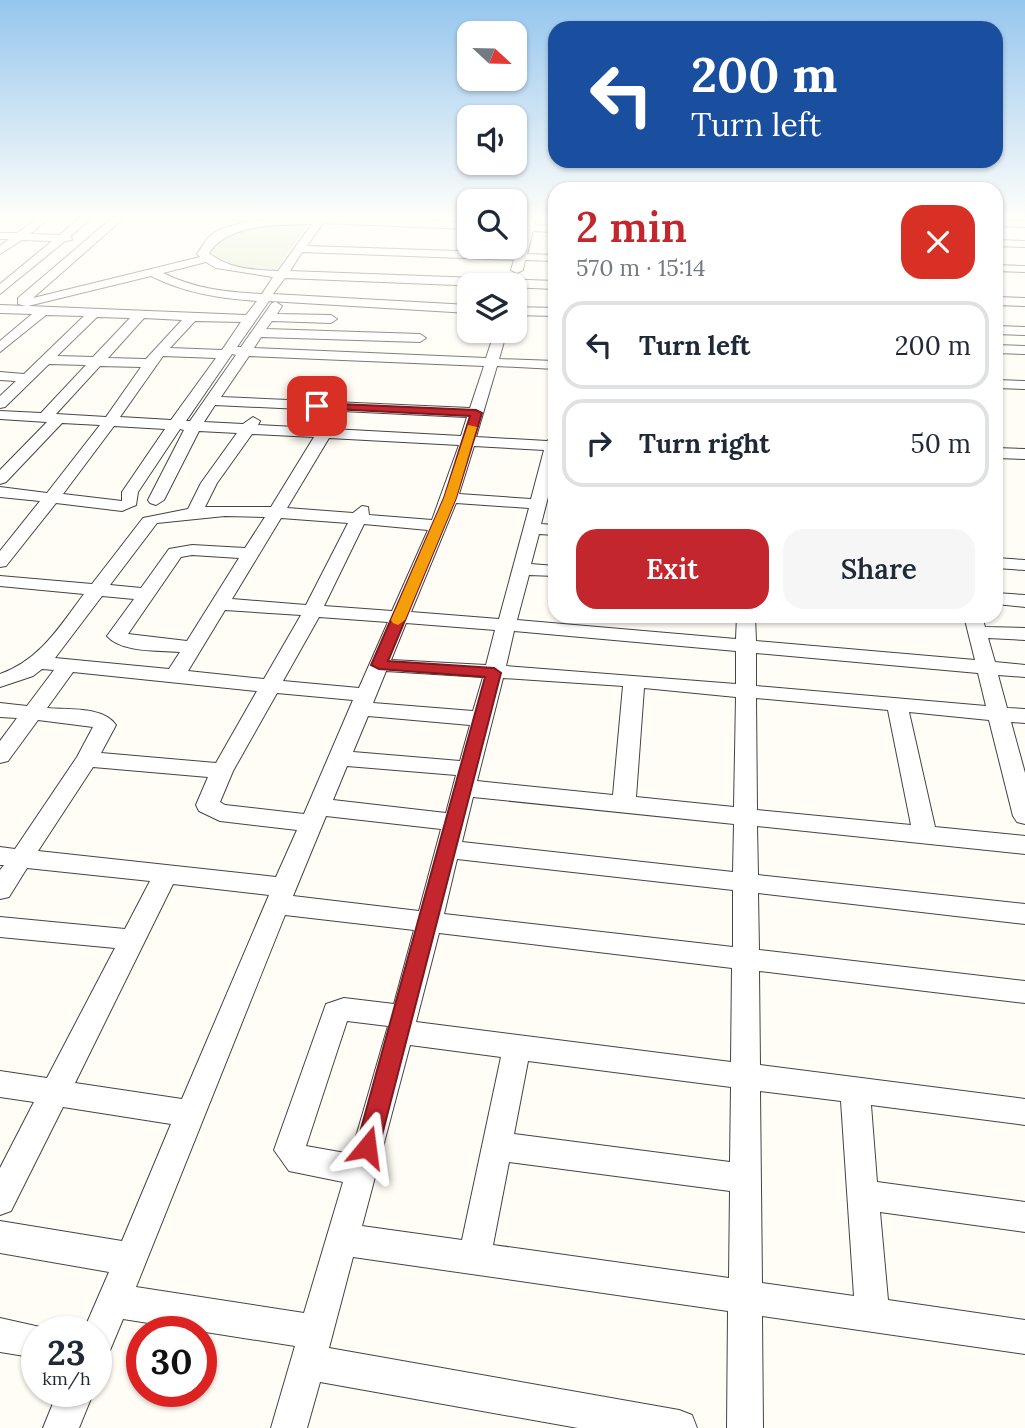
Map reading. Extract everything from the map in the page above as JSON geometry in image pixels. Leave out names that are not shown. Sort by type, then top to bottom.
[{"type":"street","points":[[6,308],[36,285]]},
{"type":"street","points":[[6,308],[101,285]]},
{"type":"street","points":[[180,285],[192,290],[264,299],[341,303],[378,321],[427,323]]},
{"type":"street","points":[[126,504],[130,492],[177,427],[225,352],[275,285]]},
{"type":"street","points":[[0,681],[40,663],[99,590],[157,511],[193,427],[292,285]]},
{"type":"street","points":[[1003,301],[1025,302]]},
{"type":"street","points":[[312,355],[341,303]]},
{"type":"street","points":[[6,308],[250,318]]},
{"type":"street","points":[[0,348],[43,311]]},
{"type":"street","points":[[527,312],[548,313]]},
{"type":"street","points":[[0,404],[94,313]]},
{"type":"street","points":[[258,333],[323,335],[378,321],[427,323],[457,313]]},
{"type":"street","points":[[0,479],[96,361],[141,314]]},
{"type":"street","points":[[0,562],[93,446],[107,420],[155,358],[191,316]]},
{"type":"street","points":[[269,317],[331,319]]},
{"type":"street","points":[[412,359],[427,323]]},
{"type":"street","points":[[1003,330],[1025,331]]},
{"type":"street","points":[[108,1316],[443,514],[498,343]]},
{"type":"street","points":[[1003,350],[1023,353]]},
{"type":"street","points":[[46,360],[96,361],[245,352],[548,365]]},
{"type":"street","points":[[0,376],[28,377]]},
{"type":"street","points":[[1003,384],[1025,385]]},
{"type":"street","points":[[211,401],[476,413]]},
{"type":"street","points":[[196,509],[209,483],[264,404]]},
{"type":"street","points":[[0,415],[247,431],[548,444]]},
{"type":"street","points":[[176,675],[323,435]]},
{"type":"street","points":[[1003,453],[1025,454]]},
{"type":"street","points":[[289,1428],[401,1025],[521,569],[542,520],[548,482]]},
{"type":"street","points":[[0,492],[126,504],[157,511],[279,510],[360,516],[443,514],[542,520]]},
{"type":"street","points":[[360,516],[312,612],[222,771],[208,800],[211,810],[454,822]]},
{"type":"street","points":[[194,647],[120,639],[118,631],[180,550],[252,554]]},
{"type":"street","points":[[1003,563],[1025,565]]},
{"type":"street","points":[[521,569],[548,571]]},
{"type":"street","points":[[0,581],[145,594]]},
{"type":"street","points":[[1003,599],[1025,601]]},
{"type":"street","points":[[221,604],[506,625],[1025,671]]},
{"type":"street","points":[[745,1428],[743,1074],[747,882],[746,623]]},
{"type":"street","points":[[1025,635],[975,624],[999,714],[1018,765],[1025,814]]},
{"type":"street","points":[[40,663],[270,684],[363,702],[482,719]]},
{"type":"street","points":[[0,756],[68,665]]},
{"type":"street","points":[[379,665],[634,680],[1025,716]]},
{"type":"street","points":[[624,805],[634,680]]},
{"type":"street","points":[[897,704],[925,836]]},
{"type":"street","points":[[0,710],[102,722],[105,729],[87,758],[10,857],[0,890]]},
{"type":"street","points":[[87,758],[222,771]]},
{"type":"street","points":[[339,758],[624,805],[1025,845]]},
{"type":"street","points":[[448,849],[1025,914]]},
{"type":"street","points":[[10,857],[166,874],[428,922],[1025,992]]},
{"type":"street","points":[[0,1200],[166,874]]},
{"type":"street","points":[[0,927],[133,940]]},
{"type":"street","points":[[361,1170],[300,1161],[289,1150],[336,1012],[344,1009],[401,1025],[517,1046],[1025,1112]]},
{"type":"street","points":[[475,1256],[517,1046]]},
{"type":"street","points":[[0,1084],[191,1114]]},
{"type":"street","points":[[855,1091],[872,1314]]},
{"type":"street","points":[[498,1146],[744,1178]]},
{"type":"street","points":[[864,1195],[1025,1217]]},
{"type":"street","points":[[0,1237],[131,1259]]},
{"type":"street","points":[[341,1239],[475,1256],[1025,1337]]},
{"type":"street","points":[[114,1301],[679,1428]]},
{"type":"street","points":[[0,1335],[21,1338]]},
{"type":"street","points":[[61,1428],[70,1407]]},
{"type":"slow traffic","points":[[398,620],[450,498],[472,427]]},
{"type":"route","points":[[317,406],[476,413],[450,498],[379,665],[494,673],[400,1032],[367,1147]]}]
